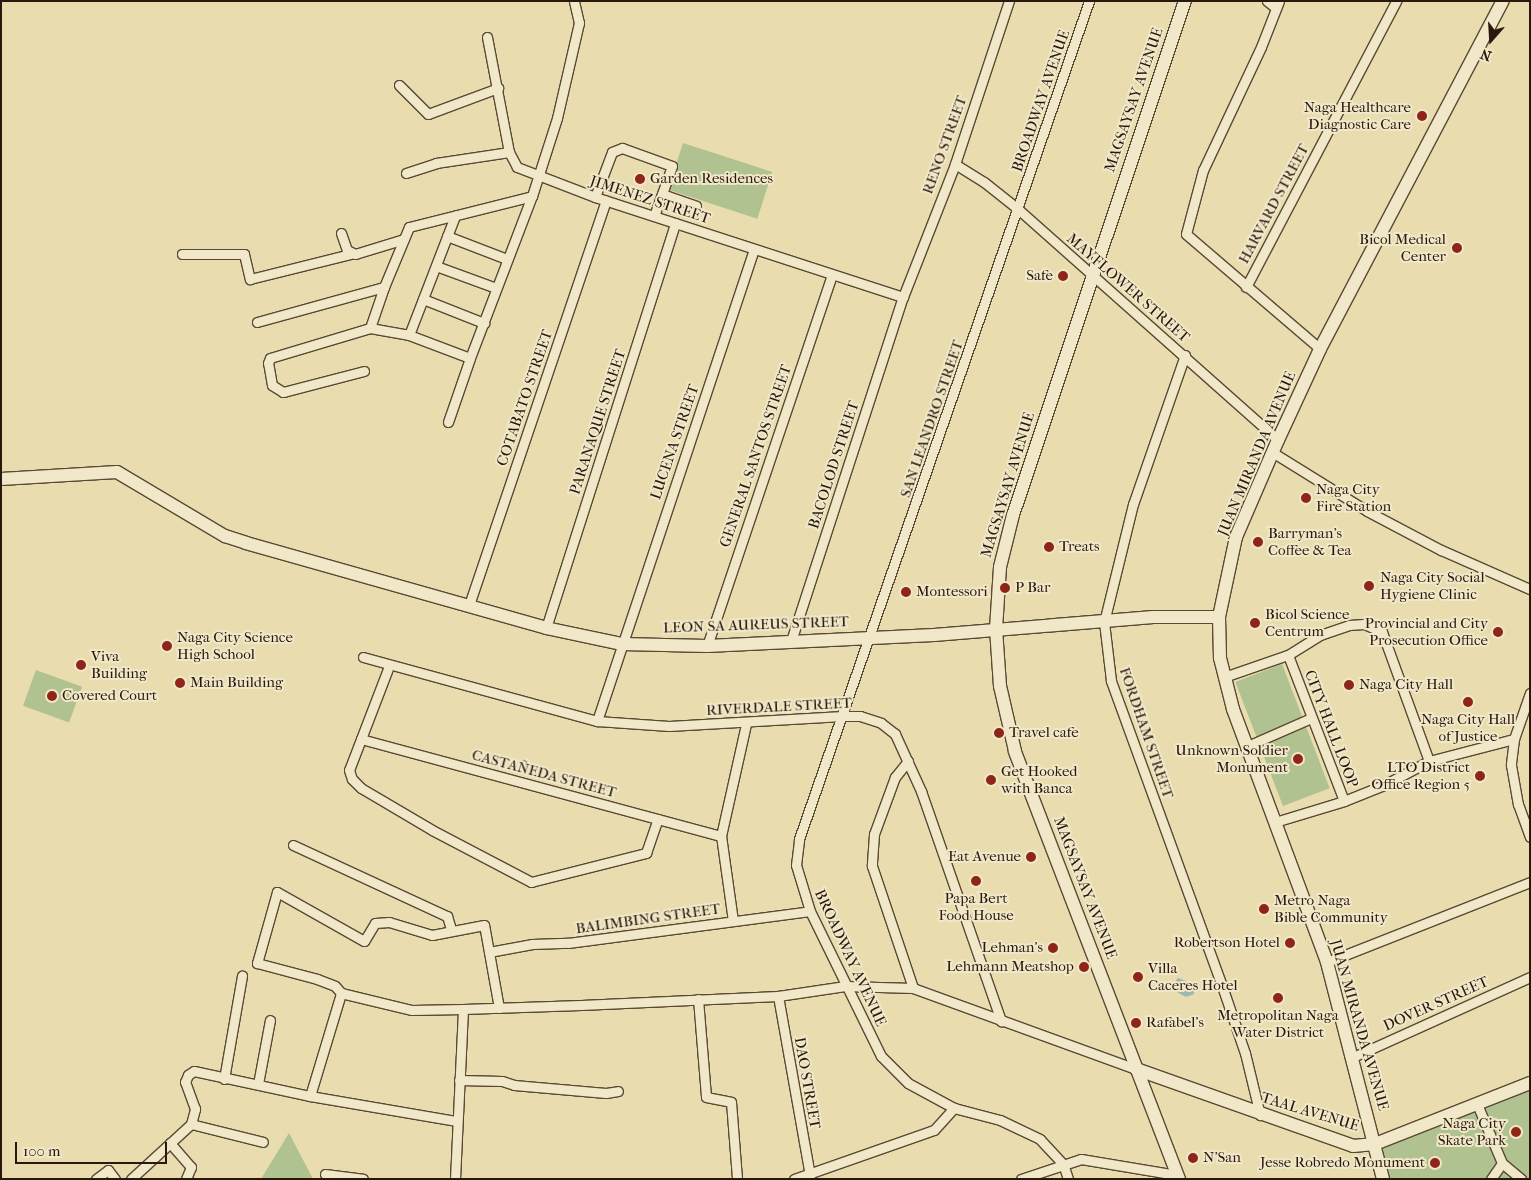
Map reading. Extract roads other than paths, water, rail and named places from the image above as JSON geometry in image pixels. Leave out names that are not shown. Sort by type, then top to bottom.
[{"type":"street","points":[[448,422],[496,288],[532,196],[557,118],[579,22],[574,1]]},
{"type":"street","name":"RENO STREET","points":[[903,297],[954,164],[1009,1]]},
{"type":"street","name":"BROADWAY AVENUE","points":[[1018,209],[1089,1]]},
{"type":"street","name":"MAGSAYSAY AVENUE","points":[[1178,1177],[1015,751],[1000,686],[996,629],[1003,550],[1092,274],[1184,1]]},
{"type":"street","points":[[1267,1],[1277,5],[1262,47],[1203,170],[1186,234],[1320,349]]},
{"type":"street","name":"HARVARD STREET","points":[[1246,287],[1396,1]]},
{"type":"street","name":"JUAN MIRANDA AVENUE","points":[[1383,1179],[1327,962],[1245,747],[1224,677],[1220,658],[1218,617],[1236,537],[1272,452],[1320,349],[1503,1]]},
{"type":"street","points":[[406,173],[436,163],[509,152],[487,37]]},
{"type":"street","points":[[399,85],[428,114],[498,88]]},
{"type":"street","points":[[595,197],[612,152],[622,148],[672,166],[654,216]]},
{"type":"street","name":"JIMENEZ STREET","points":[[509,152],[517,167],[537,176],[606,201],[903,297]]},
{"type":"street","name":"MAYFLOWER STREET","points":[[954,164],[984,182],[1018,209],[1185,355],[1278,440]]},
{"type":"street","points":[[662,194],[696,206]]},
{"type":"street","points":[[370,328],[409,226],[532,196]]},
{"type":"street","name":"COTABATO STREET","points":[[469,605],[606,201]]},
{"type":"street","name":"SAN LEANDRO STREET","points":[[871,638],[1018,209]]},
{"type":"street","points":[[409,335],[455,216]]},
{"type":"street","name":"PARANAQUE STREET","points":[[546,628],[675,223]]},
{"type":"street","points":[[341,232],[350,254]]},
{"type":"street","points":[[447,236],[507,259]]},
{"type":"street","points":[[182,254],[244,254],[250,279],[404,239]]},
{"type":"street","name":"LUCENA STREET","points":[[597,721],[754,249]]},
{"type":"street","points":[[436,266],[496,288]]},
{"type":"street","name":"GENERAL SANTOS STREET","points":[[707,646],[832,274]]},
{"type":"street","points":[[257,322],[384,288]]},
{"type":"street","name":"BACOLOD STREET","points":[[790,641],[903,297]]},
{"type":"street","points":[[423,300],[484,323]]},
{"type":"street","points":[[364,371],[283,392],[272,385],[268,363],[270,358],[370,328],[409,335],[470,358]]},
{"type":"street","name":"FORDHAM STREET","points":[[1185,355],[1133,504],[1104,622],[1111,681],[1222,986],[1245,1053],[1260,1115]]},
{"type":"street","points":[[1272,452],[1391,524],[1441,550],[1530,589]]},
{"type":"street","name":"LEON SA AUREUS STREET","points":[[1,479],[117,472],[225,536],[276,553],[469,605],[546,628],[622,644],[707,646],[871,638],[1152,617],[1218,617]]},
{"type":"street","points":[[1224,677],[1288,656],[1320,635],[1349,625],[1364,624],[1382,632],[1429,761]]},
{"type":"street","name":"BROADWAY AVENUE","points":[[871,638],[799,839],[796,865],[810,911],[845,986],[881,1056],[908,1083],[954,1108],[1000,1120],[1040,1139],[1063,1164]]},
{"type":"street","name":"CITY HALL LOOP","points":[[1275,822],[1344,801],[1288,656]]},
{"type":"street","name":"RIVERDALE STREET","points":[[363,658],[597,721],[633,726],[746,724],[843,716],[860,716],[881,723],[895,734],[908,761],[986,971],[1001,1021]]},
{"type":"street","points":[[389,666],[349,770],[352,779],[360,788],[531,882],[646,854],[658,819]]},
{"type":"street","points":[[1530,693],[1514,739],[1511,765],[1518,804],[1530,837]]},
{"type":"street","points":[[1245,747],[1312,718]]},
{"type":"street","points":[[733,921],[721,836],[746,724]]},
{"type":"street","name":"CASTAÑEDA STREET","points":[[361,739],[721,836]]},
{"type":"street","points":[[1344,801],[1384,786],[1429,761],[1514,739]]},
{"type":"street","points":[[908,761],[895,777],[874,834],[872,866],[913,988]]},
{"type":"street","points":[[293,846],[447,916],[451,929]]},
{"type":"street","points":[[1327,962],[1530,882]]},
{"type":"street","points":[[499,1008],[484,924],[451,929],[432,935],[389,922],[375,923],[364,941],[358,940],[277,892],[258,963],[317,979],[335,986],[341,993],[412,1010],[499,1008],[778,996],[845,986],[913,988],[1136,1069]]},
{"type":"street","name":"BALIMBING STREET","points":[[489,952],[532,944],[568,943],[810,911]]},
{"type":"street","points":[[224,1079],[242,976]]},
{"type":"street","name":"DOVER STREET","points":[[1353,1057],[1530,977]]},
{"type":"street","points":[[310,1096],[341,993]]},
{"type":"street","name":"DAO STREET","points":[[778,996],[810,1175]]},
{"type":"street","points":[[698,999],[706,1098],[731,1102],[737,1179]]},
{"type":"street","points":[[455,1179],[463,1009]]},
{"type":"street","points":[[258,1084],[270,1020]]},
{"type":"street","name":"TAAL AVENUE","points":[[1136,1069],[1260,1115],[1353,1146],[1375,1144],[1530,1083]]},
{"type":"street","points":[[131,1179],[191,1124],[195,1109],[185,1082],[188,1075],[194,1072],[310,1096],[457,1121]]},
{"type":"street","points":[[459,1080],[502,1080],[514,1085],[606,1093],[618,1090]]},
{"type":"street","points":[[1477,1104],[1502,1163],[1520,1178]]},
{"type":"street","points":[[794,1179],[810,1175],[934,1130],[954,1108]]},
{"type":"street","points":[[191,1124],[263,1142]]},
{"type":"street","points":[[170,1143],[192,1167],[186,1179]]},
{"type":"street","points":[[1021,1179],[1063,1164],[1081,1160],[1178,1177]]},
{"type":"street","points":[[1491,1179],[1502,1163]]},
{"type":"street","points":[[1063,1164],[1068,1179]]},
{"type":"street","points":[[96,1179],[108,1170],[115,1179]]},
{"type":"street","points":[[325,1174],[363,1179]]},
{"type":"water","points":[[1178,978],[1194,984],[1194,994],[1186,997],[1177,992],[1173,984]]},
{"type":"place","name":"Naga Healthcare Diagnostic Care","points":[[1422,116]]},
{"type":"place","name":"Garden Residences","points":[[640,179]]},
{"type":"place","name":"Bicol Medical Center","points":[[1457,248]]},
{"type":"place","name":"Safe","points":[[1063,276]]},
{"type":"place","name":"Naga City Fire Station","points":[[1306,498]]},
{"type":"place","name":"Barryman's Coffee & Tea","points":[[1258,542]]},
{"type":"place","name":"Treats","points":[[1049,547]]},
{"type":"place","name":"Naga City Social Hygiene Clinic","points":[[1369,586]]},
{"type":"place","name":"P Bar","points":[[1005,588]]},
{"type":"place","name":"Montessori","points":[[906,592]]},
{"type":"place","name":"Bicol Science Centrum","points":[[1255,623]]},
{"type":"place","name":"Provincial and City Prosecution Office","points":[[1498,632]]},
{"type":"place","name":"Naga City Science High School","points":[[167,646]]},
{"type":"place","name":"Viva Building","points":[[81,665]]},
{"type":"place","name":"Main Building","points":[[180,683]]},
{"type":"place","name":"Naga City Hall","points":[[1349,685]]},
{"type":"place","name":"Covered Court","points":[[52,696]]},
{"type":"place","name":"Naga City Hall of Justice","points":[[1468,702]]},
{"type":"place","name":"Travel cafe","points":[[999,733]]},
{"type":"place","name":"Unknown Soldier Monument","points":[[1298,759]]},
{"type":"place","name":"LTO District Office Region 5","points":[[1480,776]]},
{"type":"place","name":"Get Hooked with Banca","points":[[991,780]]},
{"type":"place","name":"Eat Avenue","points":[[1031,857]]},
{"type":"place","name":"Papa Bert Food House","points":[[976,881]]},
{"type":"place","name":"Metro Naga Bible Community","points":[[1264,909]]},
{"type":"place","name":"Robertson Hotel","points":[[1290,943]]},
{"type":"place","name":"Lehman's","points":[[1053,948]]},
{"type":"place","name":"Lehmann Meatshop","points":[[1084,967]]},
{"type":"place","name":"Villa Caceres Hotel","points":[[1138,977]]},
{"type":"place","name":"Metropolitan Naga Water District","points":[[1278,998]]},
{"type":"place","name":"Rafabel's","points":[[1136,1023]]},
{"type":"place","name":"Naga City Skate Park","points":[[1516,1132]]},
{"type":"place","name":"N'San","points":[[1193,1158]]},
{"type":"place","name":"Jesse Robredo Monument","points":[[1435,1163]]}]
